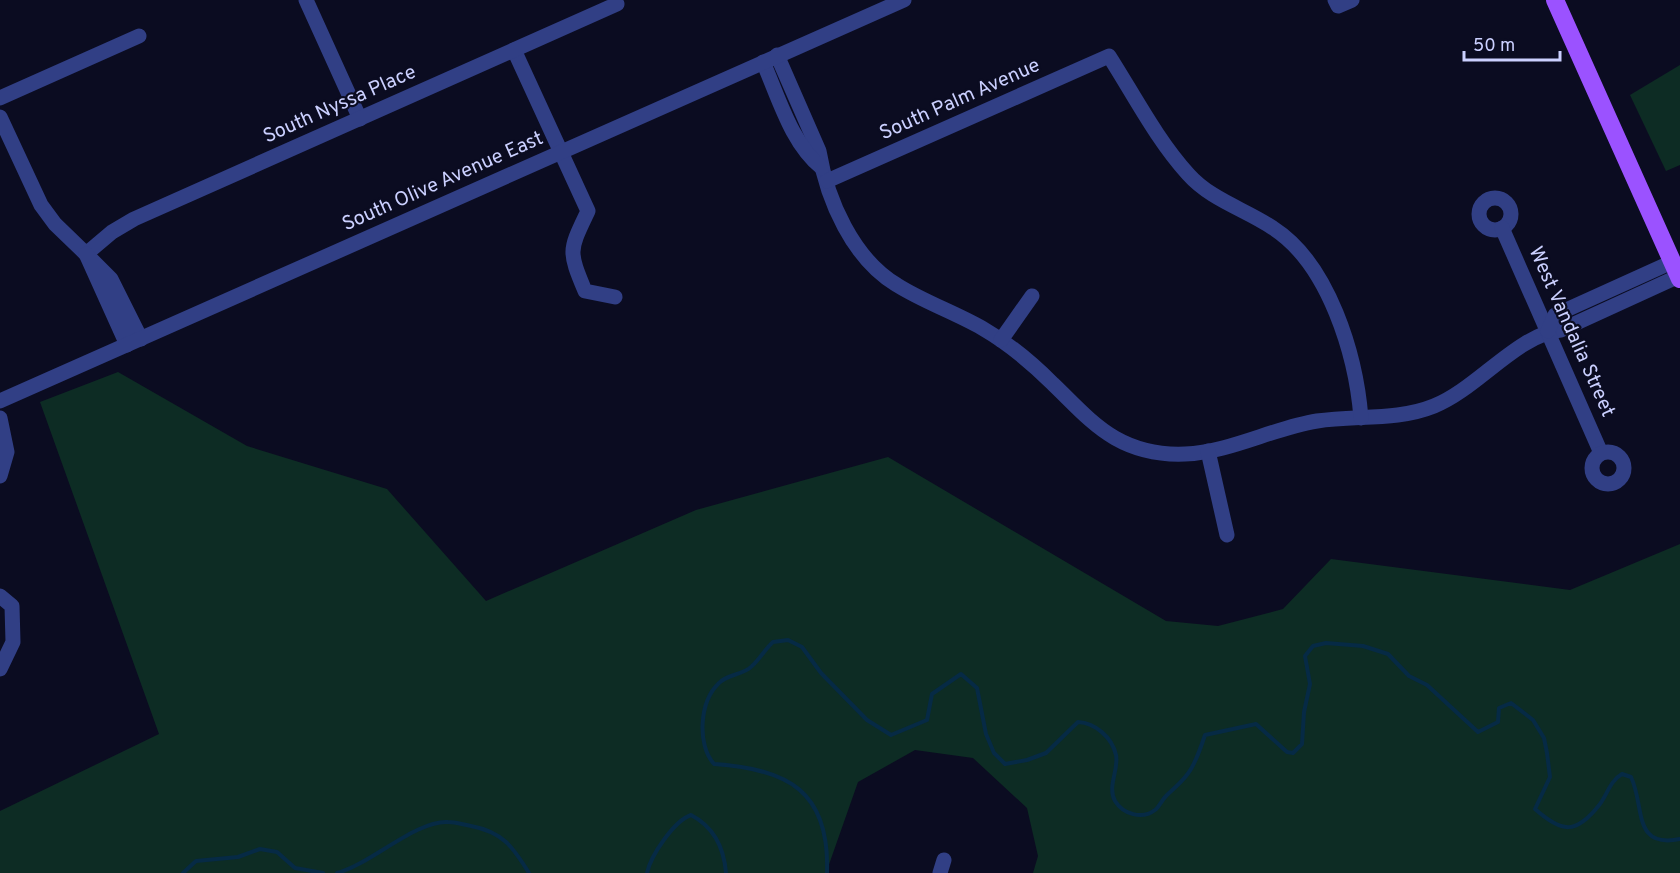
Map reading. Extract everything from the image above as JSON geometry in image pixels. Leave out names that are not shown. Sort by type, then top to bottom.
[{"type":"main road","points":[[1556,0],[1677,272]]},
{"type":"street","points":[[306,0],[360,119]]},
{"type":"street","name":"South Olive Avenue East","points":[[0,401],[904,0]]},
{"type":"street","points":[[1335,0],[1338,6],[1352,0]]},
{"type":"street","name":"South Nyssa Place","points":[[87,254],[112,232],[134,219],[514,50],[616,2]]},
{"type":"street","points":[[0,98],[139,36]]},
{"type":"street","points":[[514,50],[588,211],[575,239],[571,258],[585,291],[615,297]]},
{"type":"street","points":[[777,55],[819,151],[825,174],[853,240],[880,273],[897,286],[1001,340],[1035,367],[1086,417],[1117,439],[1149,451],[1168,454],[1208,451],[1293,426],[1417,412],[1450,400],[1548,331],[1561,330],[1677,272]]},
{"type":"street","name":"South Palm Avenue","points":[[825,174],[1109,56],[1188,174],[1216,196],[1276,230],[1291,242],[1309,266],[1350,346],[1358,384],[1361,418]]},
{"type":"street","points":[[763,62],[798,141],[825,174]]},
{"type":"street","points":[[0,117],[41,205],[55,224],[111,279],[134,342]]},
{"type":"street","name":"West Vandalia Street","points":[[1502,228],[1601,453]]},
{"type":"street","points":[[1001,340],[1032,296]]},
{"type":"street","points":[[0,418],[7,452],[1,470]]},
{"type":"street","points":[[1208,451],[1227,535]]},
{"type":"street","points":[[0,596],[12,606],[13,642],[0,669]]},
{"type":"green space","points":[[1680,65],[1680,165],[1666,171],[1630,95]]},
{"type":"green space","points":[[118,372],[247,446],[387,489],[486,601],[696,510],[888,457],[1166,621],[1218,626],[1283,609],[1331,559],[1570,590],[1680,544],[1680,873],[1033,873],[1038,856],[1027,808],[973,758],[915,750],[858,782],[826,873],[0,873],[0,811],[159,734],[40,402]]},
{"type":"waterway","points":[[827,873],[826,845],[821,822],[812,804],[799,790],[783,779],[763,772],[714,764],[705,746],[704,712],[712,691],[722,680],[749,669],[773,642],[788,640],[802,647],[821,673],[867,720],[891,735],[927,720],[932,694],[961,674],[977,688],[986,734],[994,753],[1005,764],[1027,760],[1046,753],[1078,722],[1091,725],[1102,732],[1114,748],[1116,766],[1112,790],[1115,801],[1118,806],[1128,812],[1139,815],[1155,810],[1185,777],[1195,761],[1205,735],[1256,724],[1287,752],[1293,753],[1302,744],[1304,712],[1310,684],[1305,656],[1313,646],[1326,643],[1363,646],[1388,654],[1409,676],[1427,685],[1478,732],[1498,722],[1499,708],[1511,703],[1533,720],[1544,738],[1550,777],[1535,809],[1553,823],[1569,827],[1584,821],[1622,774],[1631,777],[1647,831],[1654,838],[1680,839]]},
{"type":"waterway","points":[[647,873],[653,857],[664,840],[684,818],[691,815],[712,832],[723,855],[726,873]]},
{"type":"waterway","points":[[337,873],[364,861],[422,828],[435,823],[448,822],[482,829],[499,837],[512,848],[529,873]]},
{"type":"waterway","points":[[183,873],[196,861],[238,857],[260,849],[277,852],[295,868],[323,873]]}]
